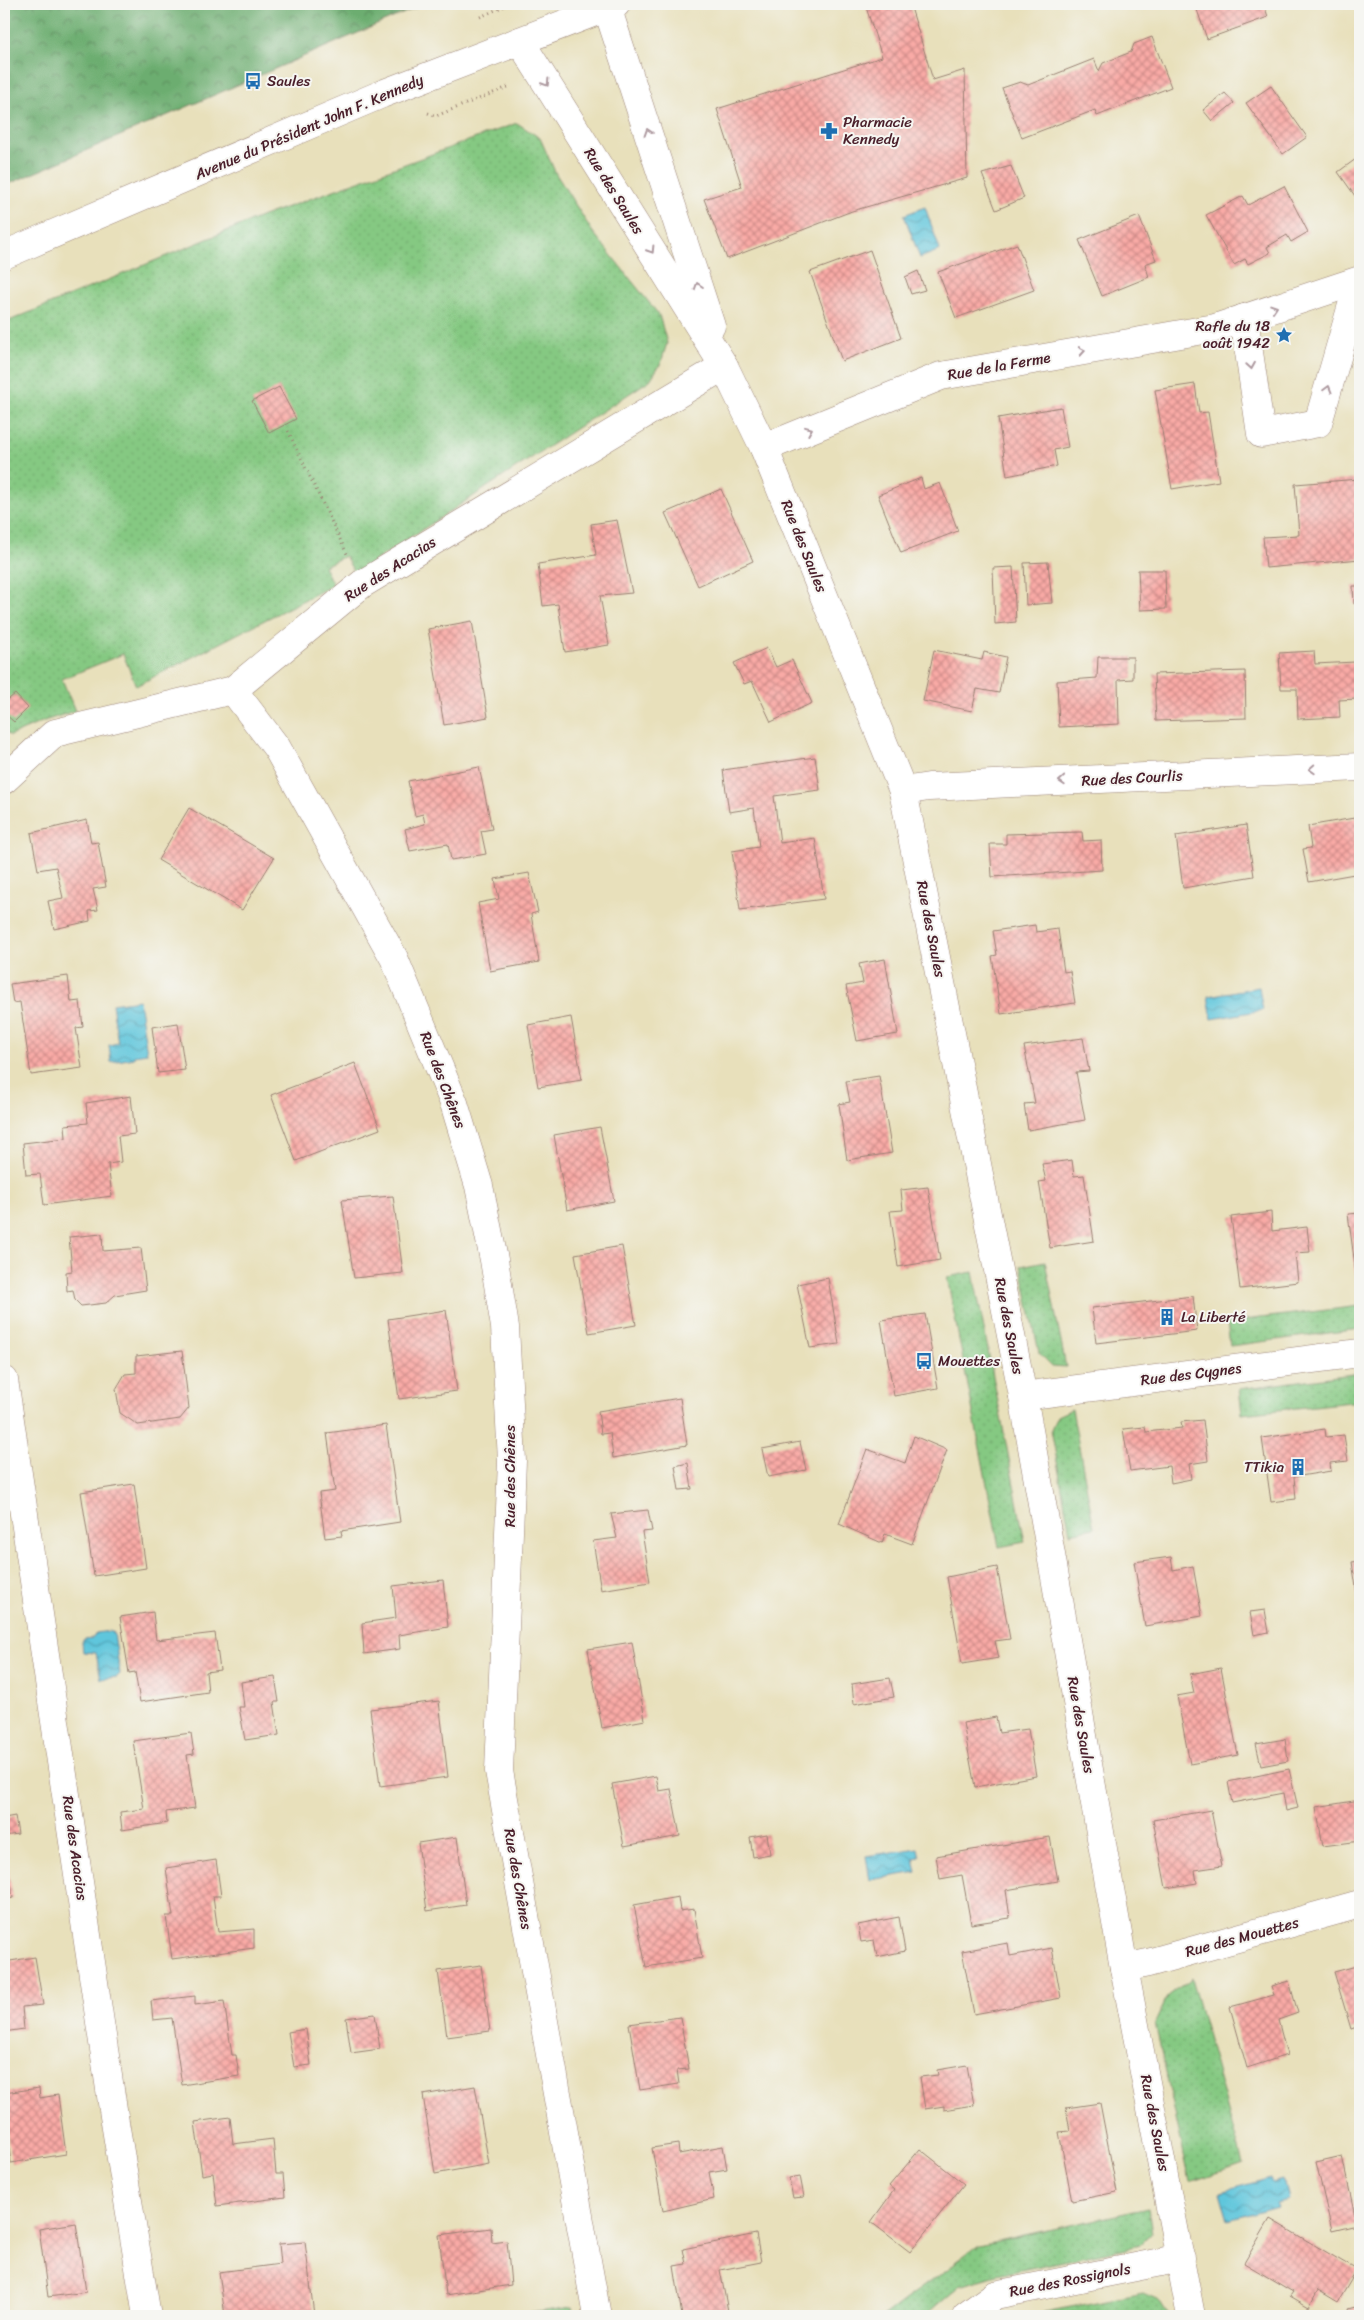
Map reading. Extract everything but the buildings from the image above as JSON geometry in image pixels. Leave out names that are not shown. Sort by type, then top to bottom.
[{"type":"street","name":"Avenue du Président John F. Kennedy","points":[[4,255],[382,94],[611,6]]},
{"type":"street","name":"Rue des Saules","points":[[611,6],[724,366]]},
{"type":"street","name":"Rue des Saules","points":[[520,42],[724,366],[764,448],[903,791],[1022,1396],[1124,1968],[1191,2316]]},
{"type":"street","name":"Rue de la Ferme","points":[[1244,318],[1261,434],[1318,423],[1360,281]]},
{"type":"street","name":"Rue de la Ferme","points":[[764,448],[941,376],[1215,328],[1360,281]]},
{"type":"street","name":"Rue des Acacias","points":[[4,780],[56,733],[234,690],[362,584],[724,366]]},
{"type":"street","name":"Rue des Chênes","points":[[234,690],[278,748],[394,958],[454,1103],[479,1186],[505,1327],[512,1461],[499,1772],[597,2316]]},
{"type":"street","name":"Rue des Courlis","points":[[903,791],[929,787],[1360,767]]},
{"type":"street","name":"Rue des Cygnes","points":[[1022,1396],[1360,1353]]},
{"type":"street","name":"Rue des Acacias","points":[[4,1380],[112,2106],[147,2316]]},
{"type":"street","name":"Rue des Mouettes","points":[[1124,1968],[1360,1904]]},
{"type":"street","name":"Rue des Rossignols","points":[[966,2316],[995,2295],[1181,2258]]},
{"type":"path","points":[[288,431],[362,584]]},
{"type":"green space","points":[[4,4],[425,4],[4,186]]},
{"type":"green space","points":[[517,123],[540,138],[556,174],[592,231],[659,315],[667,343],[661,363],[650,380],[355,574],[345,556],[324,566],[333,585],[136,686],[123,654],[62,679],[75,711],[44,721],[10,736],[4,730],[4,323],[263,216]]},
{"type":"green space","points":[[1045,1261],[1066,1367],[1052,1366],[1039,1353],[1021,1266]]},
{"type":"green space","points":[[973,1272],[1025,1542],[999,1547],[947,1277]]},
{"type":"green space","points":[[1360,1306],[1360,1329],[1230,1346],[1227,1322]]},
{"type":"green space","points":[[1360,1373],[1360,1401],[1242,1414],[1239,1389]]},
{"type":"green space","points":[[1072,1409],[1094,1528],[1070,1533],[1051,1429],[1057,1416]]},
{"type":"green space","points":[[1191,1978],[1243,2164],[1190,2182],[1155,2023],[1167,1997]]},
{"type":"green space","points":[[1148,2208],[1152,2233],[1140,2245],[997,2275],[960,2286],[925,2316],[883,2316],[979,2245]]},
{"type":"green space","points":[[1143,2293],[1159,2300],[1169,2316],[1024,2316]]},
{"type":"green space","points":[[572,2307],[574,2316],[511,2316]]},
{"type":"water","points":[[925,207],[940,250],[920,258],[904,215]]},
{"type":"water","points":[[1259,987],[1263,1010],[1212,1019],[1208,996]]},
{"type":"water","points":[[139,1000],[147,1053],[134,1055],[134,1058],[111,1062],[109,1045],[118,1043],[112,1004]]},
{"type":"water","points":[[110,1631],[114,1633],[120,1674],[117,1677],[101,1679],[96,1653],[83,1652],[82,1642],[84,1639],[93,1638],[96,1633]]},
{"type":"water","points":[[918,1848],[920,1857],[914,1858],[917,1872],[870,1880],[866,1856]]},
{"type":"water","points":[[1271,2178],[1273,2183],[1283,2180],[1288,2199],[1276,2202],[1278,2206],[1228,2220],[1220,2192]]},
{"type":"place","name":"Saules","points":[[253,81]]},
{"type":"place","name":"Pharmacie Kennedy","points":[[829,131]]},
{"type":"place","name":"Rafle du 18 août 1942","points":[[1284,335]]},
{"type":"place","name":"La Liberté","points":[[1167,1317]]},
{"type":"place","name":"Mouettes","points":[[924,1361]]},
{"type":"place","name":"TTikia","points":[[1298,1467]]}]
